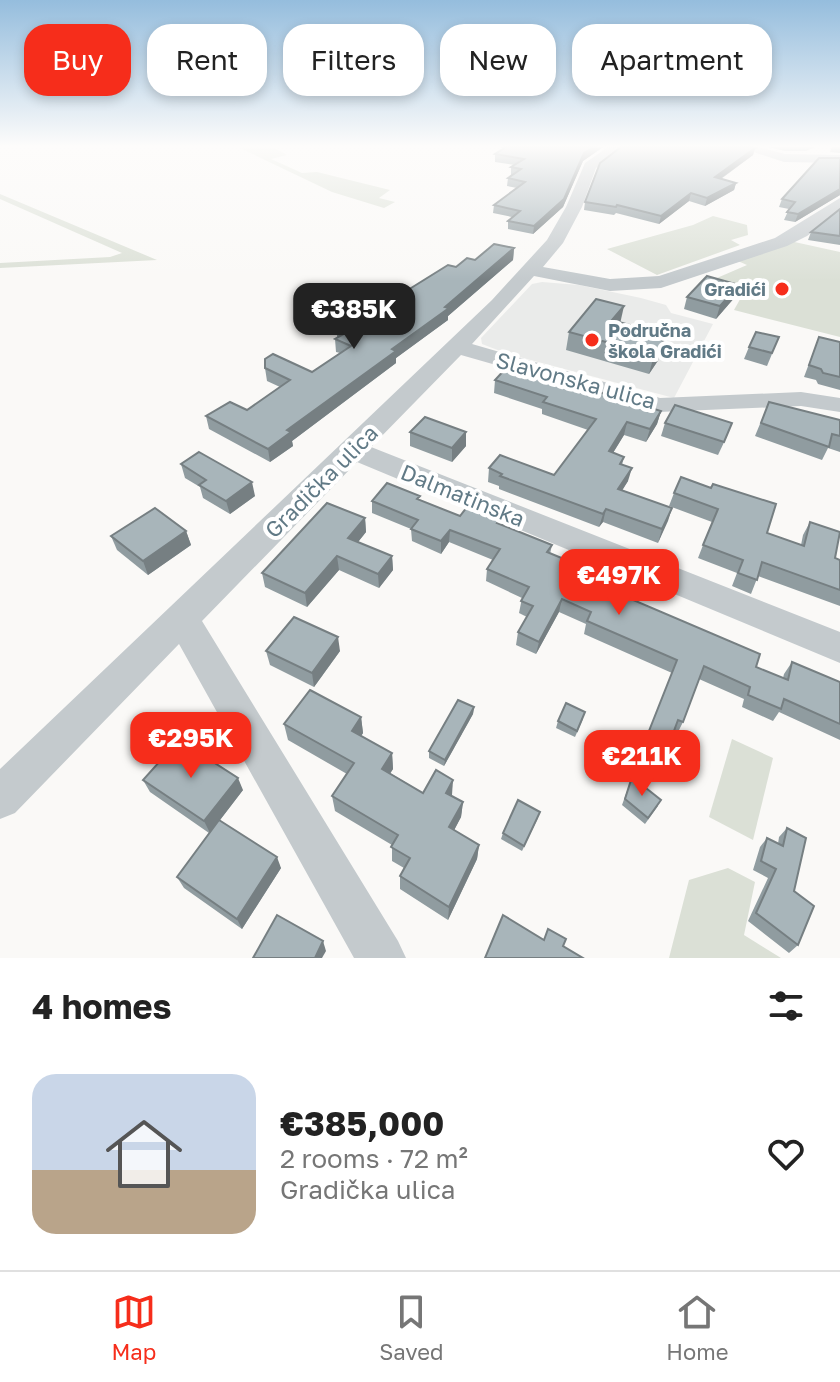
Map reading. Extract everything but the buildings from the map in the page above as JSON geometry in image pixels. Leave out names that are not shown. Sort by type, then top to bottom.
[{"type":"street","name":"Gradička ulica","points":[[0,798],[353,450],[530,270],[562,231],[579,192]]},
{"type":"street","points":[[530,270],[610,285],[661,282],[781,242],[801,232],[840,203]]},
{"type":"street","name":"Slavonska ulica","points":[[456,346],[659,405],[801,399],[840,405]]},
{"type":"street","name":"Dalmatinska","points":[[353,450],[840,648]]},
{"type":"street","points":[[183,619],[381,958]]},
{"type":"shaded area","points":[[332,192],[388,192],[379,198],[395,202],[384,208]]},
{"type":"shaded area","points":[[0,194],[157,260],[0,268],[0,263],[110,257],[122,253],[0,199]]},
{"type":"shaded area","points":[[713,216],[747,225],[748,235],[731,240],[740,245],[657,275],[607,249],[693,225]]},
{"type":"shaded area","name":"Gradići","points":[[790,241],[840,252],[840,337],[734,310],[743,294],[703,284],[747,265],[738,261]]},
{"type":"shaded area","name":"Područna škola Gradići","points":[[532,284],[579,285],[641,298],[666,305],[671,313],[713,324],[674,398],[508,354],[482,344],[481,338]]},
{"type":"shaded area","points":[[732,739],[773,758],[753,840],[709,817]]},
{"type":"shaded area","points":[[728,868],[755,882],[744,935],[781,958],[669,958],[689,880]]},
{"type":"place","name":"Gradići","points":[[782,289]]},
{"type":"place","name":"Područna škola Gradići","points":[[592,340]]}]
